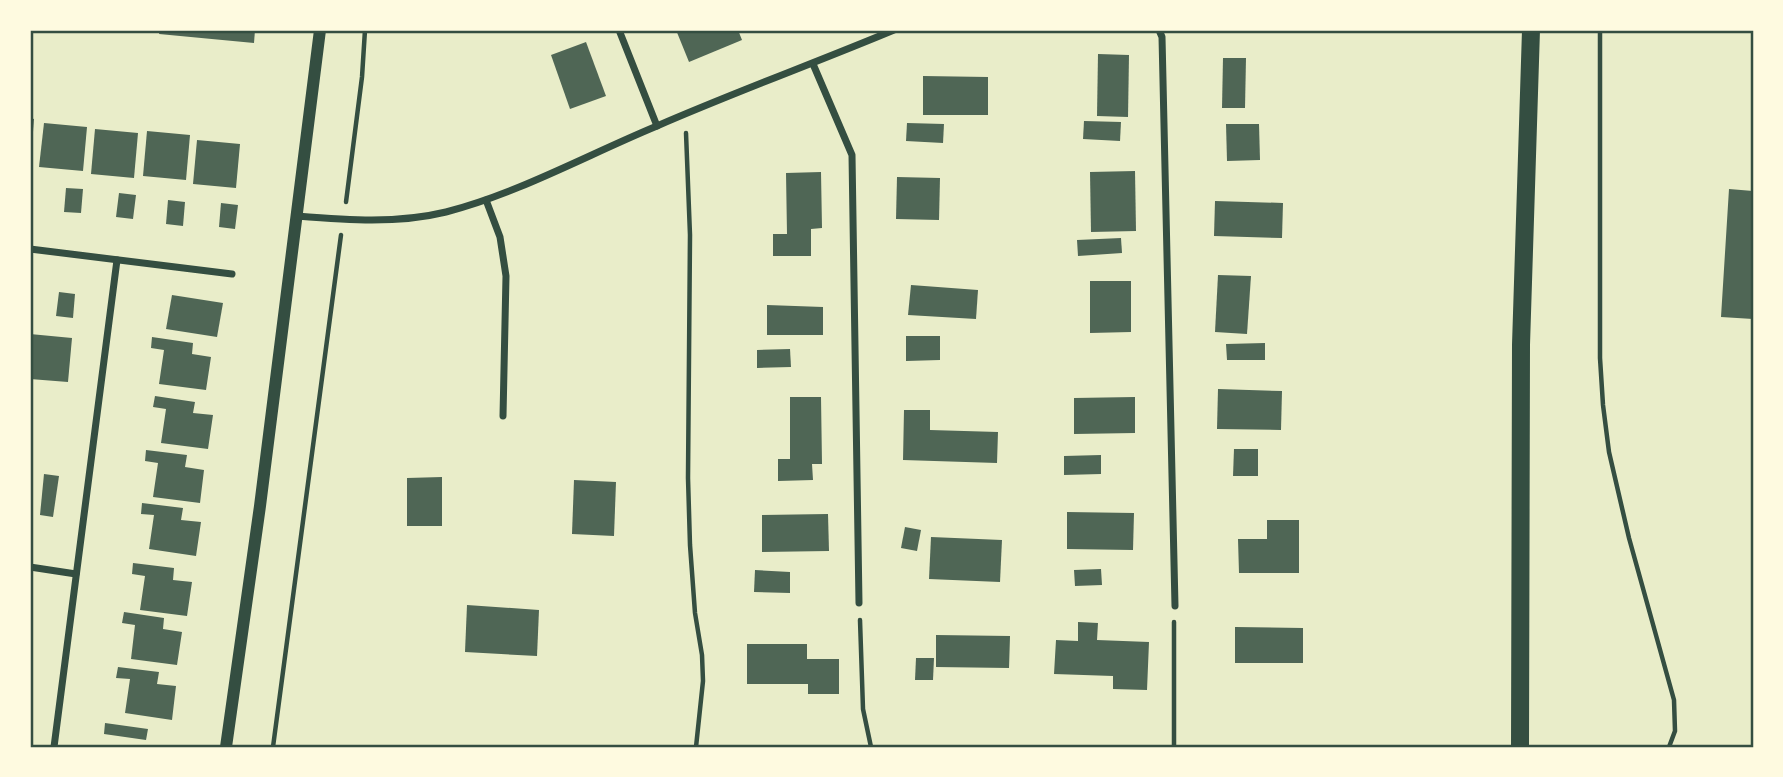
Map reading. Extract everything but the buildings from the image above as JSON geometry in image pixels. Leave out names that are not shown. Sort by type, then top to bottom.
[{"type":"main road","points":[[1520,747],[1521,345],[1531,30]]},
{"type":"street","points":[[226,747],[298,216],[320,30]]},
{"type":"street","points":[[619,30],[657,126]]},
{"type":"street","points":[[298,216],[343,220],[405,218],[444,212],[486,200],[682,115],[894,30]]},
{"type":"street","points":[[1159,30],[1162,37],[1175,606]]},
{"type":"street","points":[[813,64],[852,155],[859,603]]},
{"type":"street","points":[[486,200],[500,237],[506,276],[503,416]]},
{"type":"street","points":[[30,249],[232,274]]},
{"type":"street","points":[[54,747],[117,260]]},
{"type":"street","points":[[30,567],[76,573]]},
{"type":"path","points":[[273,747],[362,77],[365,30]]},
{"type":"path","points":[[1600,30],[1600,358],[1603,405],[1609,452],[1629,538],[1674,700],[1675,731],[1669,747]]},
{"type":"path","points":[[682,115],[686,131],[690,235],[690,532],[695,613],[702,655],[696,747]]},
{"type":"path","points":[[859,603],[863,709],[871,747]]},
{"type":"path","points":[[1174,747],[1175,606]]}]
